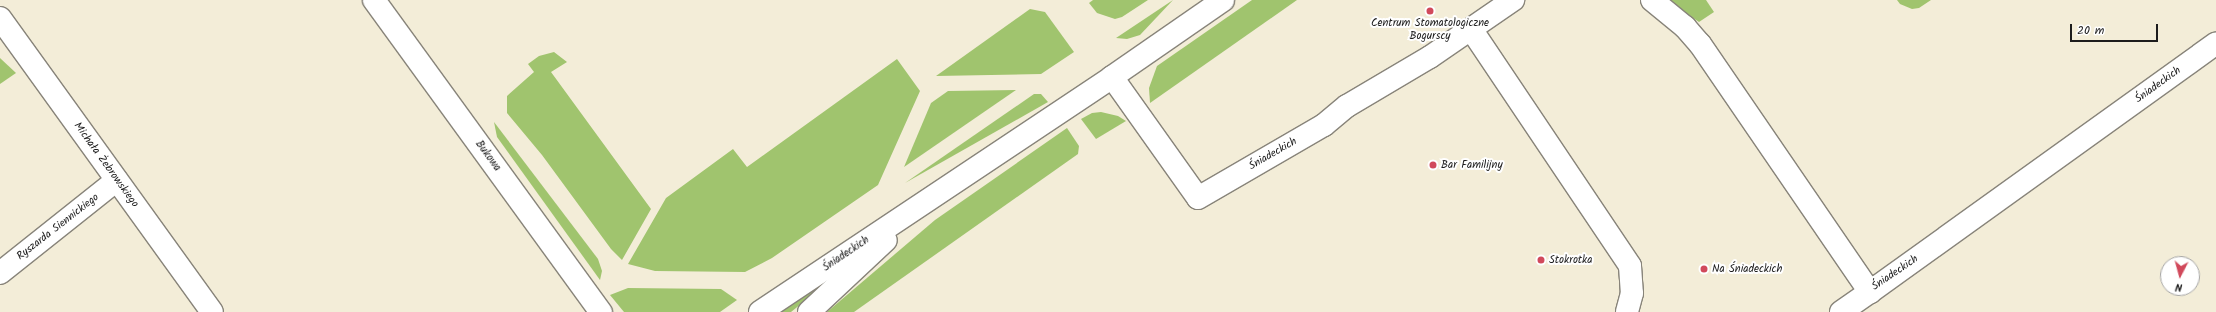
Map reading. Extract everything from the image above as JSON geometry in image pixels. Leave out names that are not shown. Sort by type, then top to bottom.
[{"type":"street","name":"Bukowa","points":[[374,0],[601,312]]},
{"type":"street","name":"Śniadeckich","points":[[760,312],[1112,77],[1223,0]]},
{"type":"street","name":"Śniadeckich","points":[[1112,77],[1198,198],[1324,125],[1347,106],[1430,57],[1513,0]]},
{"type":"street","name":"Śniadeckich","points":[[1652,0],[1685,27],[1700,44],[1870,292],[2216,43]]},
{"type":"street","name":"Michała Żebrowskiego","points":[[0,18],[212,312]]},
{"type":"street","points":[[1471,29],[1630,266],[1632,293],[1627,312]]},
{"type":"street","name":"Ryszarda Siennickiego","points":[[0,273],[117,180]]},
{"type":"street","name":"Śniadeckich","points":[[809,312],[932,197]]},
{"type":"street","points":[[1841,312],[1870,292]]},
{"type":"green space","points":[[1093,0],[1148,0],[1122,17],[1115,19],[1097,13],[1089,3]]},
{"type":"green space","points":[[1173,0],[1140,35],[1127,39],[1116,38]]},
{"type":"green space","points":[[1252,0],[1297,0],[1150,103],[1149,88],[1157,66]]},
{"type":"green space","points":[[1667,0],[1706,0],[1714,12],[1699,22]]},
{"type":"green space","points":[[1897,0],[1931,0],[1919,8],[1912,9],[1900,4]]},
{"type":"green space","points":[[1030,9],[1045,12],[1074,52],[1041,74],[936,76]]},
{"type":"green space","points":[[554,52],[567,62],[551,72],[651,209],[622,260],[611,249],[542,155],[507,113],[507,96],[534,72],[528,64],[539,56]]},
{"type":"green space","points":[[0,58],[16,73],[0,84]]},
{"type":"green space","points":[[897,59],[920,91],[878,185],[772,258],[745,272],[655,271],[628,264],[666,198],[733,149],[747,167]]},
{"type":"green space","points":[[1016,90],[904,167],[931,103],[948,91]]},
{"type":"green space","points":[[1034,94],[1041,94],[1048,102],[905,183]]},
{"type":"green space","points":[[1101,112],[1118,116],[1126,121],[1096,139],[1081,119],[1092,113]]},
{"type":"green space","points":[[494,122],[598,259],[602,271],[600,280],[497,137]]},
{"type":"green space","points":[[1067,128],[1079,146],[1078,154],[854,312],[827,312],[935,220]]},
{"type":"green space","points":[[819,286],[818,290],[791,312],[781,312],[779,309]]},
{"type":"green space","points":[[628,288],[721,289],[737,300],[720,312],[624,312],[610,295]]},
{"type":"place","name":"Centrum Stomatologiczne Bogurscy","points":[[1430,11]]},
{"type":"place","name":"Bar Familijny","points":[[1433,165]]},
{"type":"place","name":"Stokrotka","points":[[1541,260]]},
{"type":"place","name":"Na Śniadeckich","points":[[1704,269]]}]
